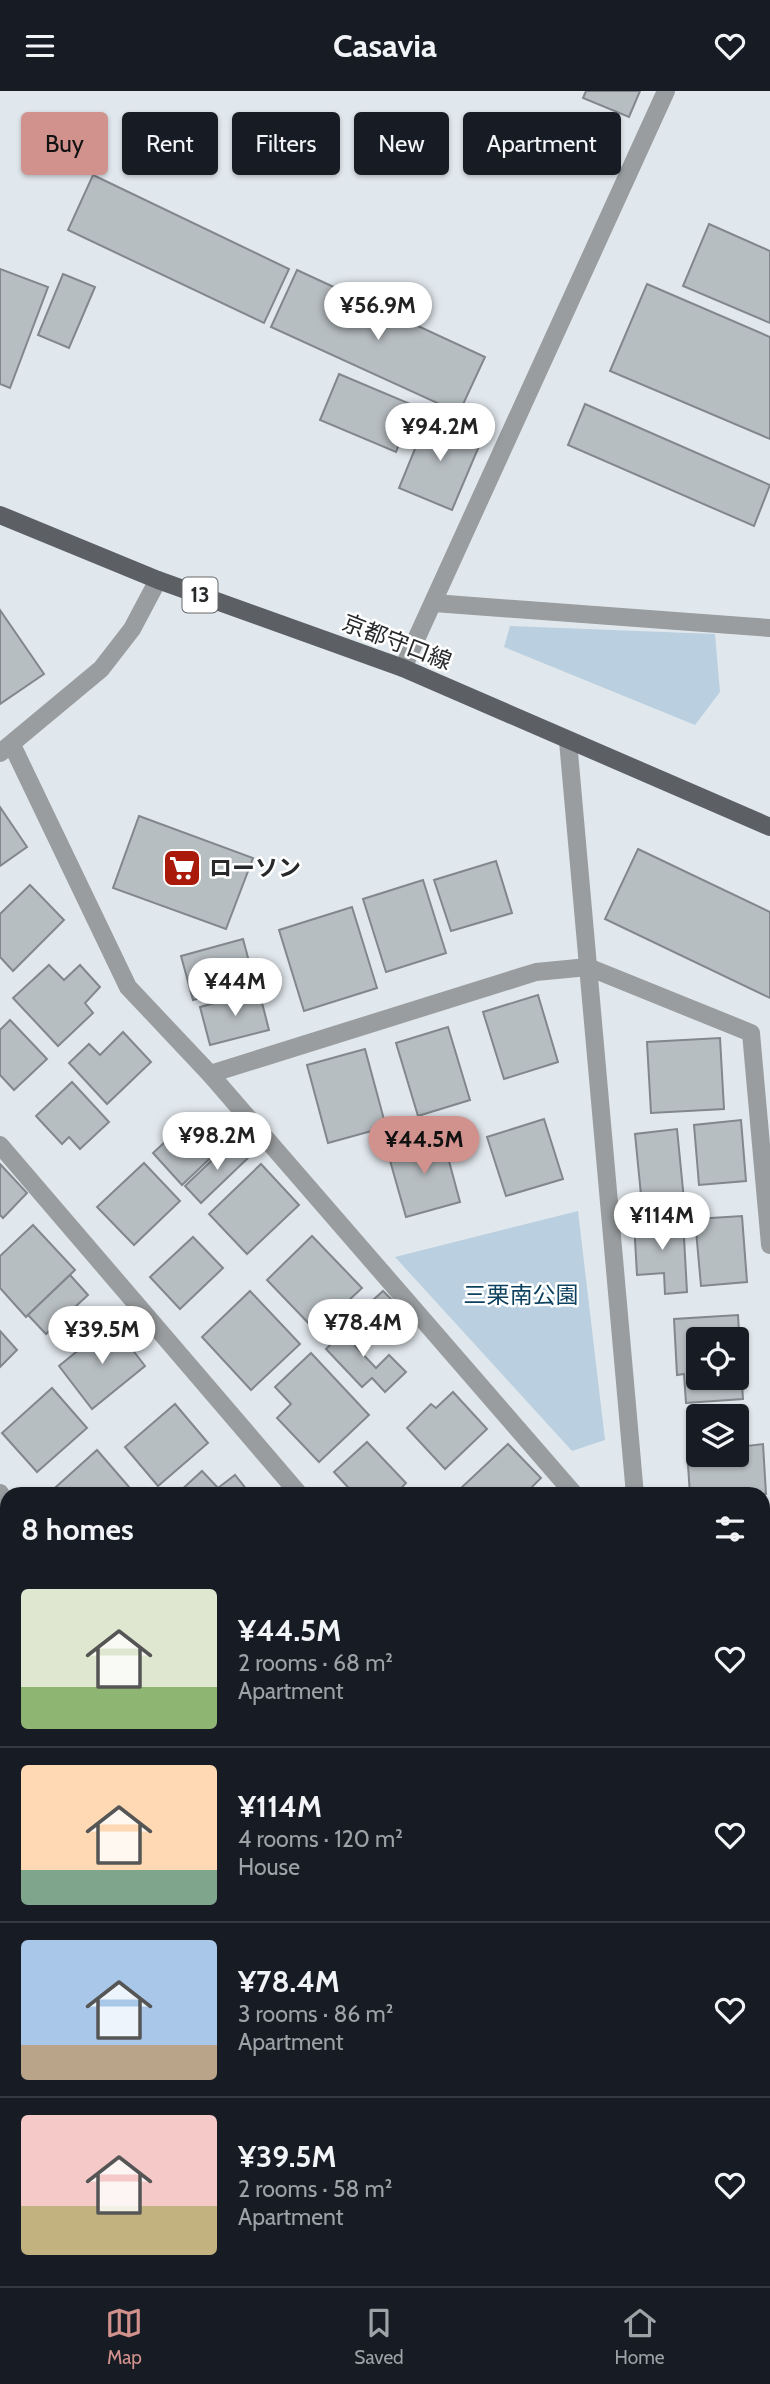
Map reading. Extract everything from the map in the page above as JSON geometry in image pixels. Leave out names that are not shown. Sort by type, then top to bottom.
[{"type":"main road","name":"京都守口線","points":[[0,515],[158,580],[403,668],[770,827]]},
{"type":"street","points":[[403,668],[666,91]]},
{"type":"street","points":[[158,580],[132,629],[101,669],[6,749],[128,987],[210,1074],[568,1487]]},
{"type":"street","points":[[434,603],[770,628]]},
{"type":"street","points":[[568,741],[634,1487]]},
{"type":"street","points":[[210,1074],[536,972],[588,967],[751,1033],[770,1245]]},
{"type":"street","points":[[0,1145],[293,1487]]},
{"type":"green space","points":[[510,626],[715,634],[720,692],[695,725],[504,647]]},
{"type":"green space","name":"三栗南公園","points":[[578,1211],[605,1440],[572,1451],[395,1257]]},
{"type":"building","points":[[586,91],[640,91],[629,117],[583,98]]},
{"type":"building","points":[[93,175],[289,269],[264,323],[68,230]]},
{"type":"building","points":[[709,224],[770,251],[770,323],[683,286]]},
{"type":"building","points":[[0,269],[48,287],[10,388],[0,384]]},
{"type":"building","points":[[297,270],[485,357],[459,413],[271,327]]},
{"type":"building","points":[[63,274],[95,287],[69,348],[38,335]]},
{"type":"building","points":[[647,284],[770,337],[770,439],[610,371]]},
{"type":"building","points":[[339,374],[415,406],[396,452],[320,420]]},
{"type":"building","points":[[585,404],[770,485],[754,526],[568,445]]},
{"type":"building","points":[[428,417],[482,439],[452,510],[399,488]]},
{"type":"building","points":[[0,610],[44,674],[0,704]]},
{"type":"building","points":[[0,807],[27,847],[0,866]]},
{"type":"building","points":[[139,816],[253,858],[226,929],[113,888]]},
{"type":"building","points":[[638,849],[770,912],[770,998],[605,919]]},
{"type":"building","points":[[496,861],[512,913],[451,931],[434,880]]},
{"type":"building","points":[[423,880],[446,953],[386,972],[363,899]]},
{"type":"building","points":[[30,885],[64,920],[13,971],[0,957],[0,914]]},
{"type":"building","points":[[352,907],[377,988],[304,1011],[279,930]]},
{"type":"building","points":[[243,939],[255,984],[193,1000],[181,956]]},
{"type":"building","points":[[49,965],[64,980],[80,965],[100,987],[85,1003],[93,1013],[58,1046],[13,998]]},
{"type":"building","points":[[259,991],[269,1030],[210,1045],[200,1007]]},
{"type":"building","points":[[538,995],[558,1062],[504,1079],[483,1012]]},
{"type":"building","points":[[10,1020],[47,1059],[14,1090],[0,1075],[0,1030]]},
{"type":"building","points":[[448,1027],[470,1100],[418,1116],[396,1043]]},
{"type":"building","points":[[123,1032],[151,1062],[107,1104],[69,1063],[89,1044],[100,1055]]},
{"type":"building","points":[[720,1038],[724,1109],[651,1113],[647,1042]]},
{"type":"building","points":[[365,1049],[386,1127],[328,1143],[307,1065]]},
{"type":"building","points":[[72,1082],[109,1122],[80,1149],[69,1137],[62,1144],[36,1116]]},
{"type":"building","points":[[193,1116],[222,1147],[182,1185],[153,1153]]},
{"type":"building","points":[[544,1119],[563,1179],[506,1196],[487,1137]]},
{"type":"building","points":[[741,1120],[746,1181],[699,1185],[694,1125]]},
{"type":"building","points":[[677,1129],[684,1200],[642,1205],[635,1134]]},
{"type":"building","points":[[442,1135],[460,1202],[406,1217],[387,1150]]},
{"type":"building","points":[[232,1141],[249,1157],[201,1203],[185,1186]]},
{"type":"building","points":[[144,1163],[180,1201],[134,1245],[97,1207]]},
{"type":"building","points":[[0,1164],[27,1193],[3,1218],[0,1215]]},
{"type":"building","points":[[261,1164],[299,1205],[247,1254],[209,1214]]},
{"type":"building","points":[[742,1216],[747,1282],[701,1286],[695,1219]]},
{"type":"building","points":[[683,1219],[687,1292],[665,1294],[664,1273],[637,1275],[634,1222]]},
{"type":"building","points":[[33,1225],[75,1270],[26,1317],[0,1288],[0,1256]]},
{"type":"building","points":[[312,1236],[362,1288],[316,1331],[267,1280]]},
{"type":"building","points":[[193,1237],[223,1268],[180,1309],[150,1277]]},
{"type":"building","points":[[70,1275],[88,1295],[46,1334],[28,1315]]},
{"type":"building","points":[[250,1291],[300,1344],[251,1390],[202,1337]]},
{"type":"building","points":[[383,1291],[395,1303],[372,1325],[360,1312]]},
{"type":"building","points":[[738,1315],[739,1327],[686,1327],[686,1390],[742,1390],[743,1399],[686,1403],[684,1374],[677,1375],[674,1319]]},
{"type":"building","points":[[357,1319],[369,1332],[355,1346],[376,1368],[389,1355],[406,1372],[385,1392],[372,1378],[362,1387],[326,1349]]},
{"type":"building","points":[[112,1323],[145,1366],[92,1409],[59,1366]]},
{"type":"building","points":[[0,1331],[17,1350],[0,1367]]},
{"type":"building","points":[[311,1353],[369,1415],[319,1462],[277,1418],[291,1404],[275,1387]]},
{"type":"building","points":[[52,1388],[87,1428],[37,1472],[2,1433]]},
{"type":"building","points":[[453,1392],[487,1429],[445,1469],[407,1428],[431,1404],[436,1408]]},
{"type":"building","points":[[175,1404],[208,1443],[158,1486],[125,1447]]},
{"type":"building","points":[[367,1442],[406,1483],[402,1487],[348,1487],[334,1472]]},
{"type":"building","points":[[508,1444],[541,1478],[532,1487],[462,1487]]},
{"type":"building","points":[[763,1444],[766,1487],[689,1487],[688,1467],[749,1467],[749,1446]]},
{"type":"building","points":[[97,1450],[129,1487],[56,1487]]},
{"type":"building","points":[[202,1471],[217,1487],[185,1487]]},
{"type":"building","points":[[235,1475],[245,1487],[219,1487]]},
{"type":"place","name":"ローソン","points":[[182,868]]}]
